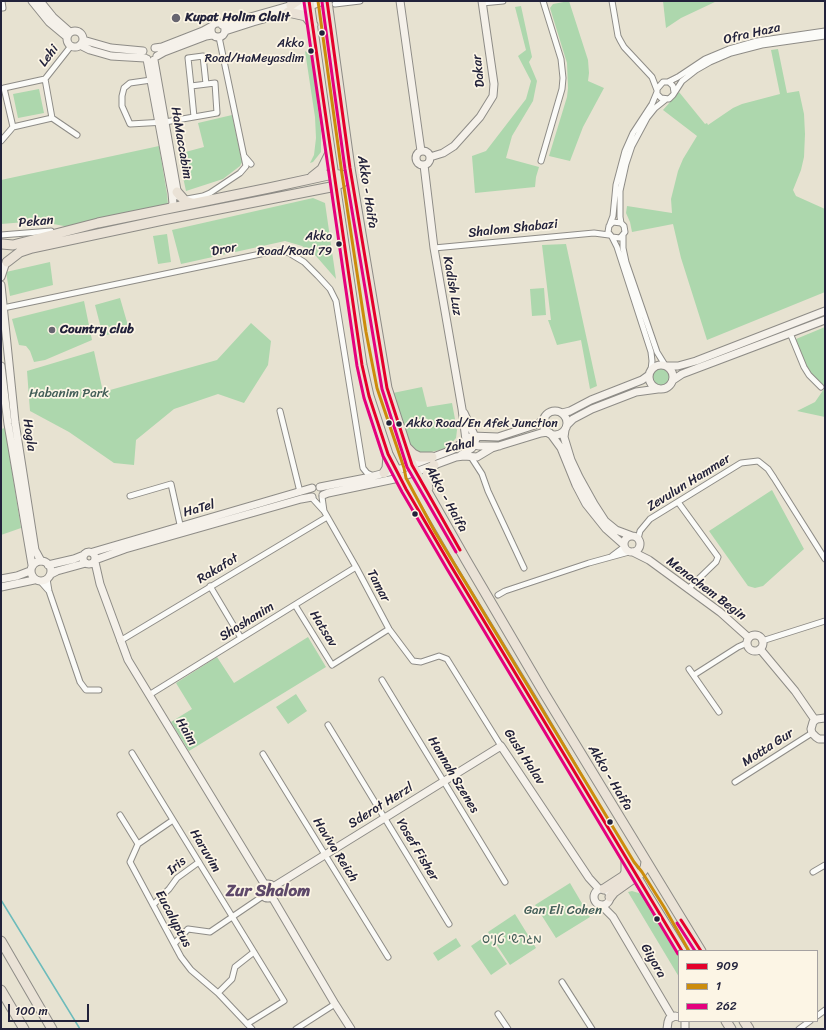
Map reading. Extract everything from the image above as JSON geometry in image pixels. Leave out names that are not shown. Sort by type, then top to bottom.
[{"type":"highway","name":"Akko - Haifa","points":[[331,2],[351,177],[387,388],[414,468],[544,693],[700,950]]},
{"type":"highway","name":"Akko - Haifa","points":[[309,3],[333,174],[366,381],[388,454],[397,474],[451,566],[681,950]]},
{"type":"highway","points":[[292,6],[306,16],[313,25]]},
{"type":"highway","points":[[304,181],[320,171],[330,152]]},
{"type":"highway","points":[[1,241],[13,245],[177,201],[194,203],[333,174],[351,177]]},
{"type":"highway","points":[[4,265],[20,252],[32,248],[163,220],[336,186],[351,177]]},
{"type":"highway","points":[[318,190],[329,192],[339,209]]},
{"type":"highway","points":[[1,241],[9,253],[4,265]]},
{"type":"highway","points":[[406,446],[416,456],[433,461],[426,479],[432,501]]},
{"type":"highway","points":[[384,473],[388,465],[388,454]]},
{"type":"highway","points":[[599,890],[618,881],[625,874],[627,867],[624,856]]},
{"type":"highway","points":[[609,899],[620,888],[644,870],[646,862]]},
{"type":"highway","points":[[620,888],[631,885],[645,891]]},
{"type":"highway","points":[[1,942],[52,1029]]},
{"type":"highway","points":[[1,990],[24,1029]]},
{"type":"street","points":[[1,8],[3,8],[2,1]]},
{"type":"street","points":[[32,1],[49,22],[68,35]]},
{"type":"street","points":[[40,1],[68,35],[67,42],[71,46],[75,47],[81,42]]},
{"type":"street","points":[[149,57],[148,46],[155,48],[162,47],[203,31],[217,23],[224,28],[253,22],[292,6],[323,1]]},
{"type":"street","points":[[331,2],[360,1]]},
{"type":"street","points":[[400,1],[421,151]]},
{"type":"street","points":[[482,2],[503,1]]},
{"type":"street","points":[[541,161],[562,89],[563,78],[561,59],[543,1]]},
{"type":"street","points":[[612,1],[620,40],[624,47],[654,81],[659,97],[665,100]]},
{"type":"street","name":"Dakar","points":[[430,158],[443,153],[454,146],[480,117],[493,96],[494,84],[482,2]]},
{"type":"street","points":[[163,220],[176,215],[179,211],[177,201],[203,196],[232,179],[245,168],[244,156],[216,36],[210,31],[212,26]]},
{"type":"street","points":[[81,42],[149,57],[206,36],[223,35],[224,28]]},
{"type":"street","points":[[68,35],[76,31],[80,32],[81,42]]},
{"type":"street","name":"Ofra Haza","points":[[666,82],[678,78],[705,59],[729,49],[758,41],[825,31]]},
{"type":"street","name":"Ofra Haza","points":[[674,92],[682,81],[696,70],[731,53],[756,47],[825,36]]},
{"type":"street","name":"Lehi","points":[[12,127],[3,87],[45,79],[71,46]]},
{"type":"street","points":[[149,57],[158,52],[155,48]]},
{"type":"street","points":[[194,117],[188,58],[193,55],[203,56],[206,84]]},
{"type":"street","name":"HaMaccabim","points":[[149,57],[151,80],[162,123],[173,204],[177,201],[162,123],[149,57]]},
{"type":"street","points":[[647,72],[673,86],[674,92],[671,98],[665,100],[655,108],[647,118],[630,151],[620,191],[619,210],[621,223],[625,229],[623,235],[623,248],[626,262],[657,352],[672,371],[673,380]]},
{"type":"street","name":"Lehi","points":[[45,79],[52,118]]},
{"type":"street","points":[[151,80],[130,83],[124,88],[122,106],[130,124],[162,123],[217,112],[215,83],[191,86]]},
{"type":"street","points":[[658,389],[650,382],[652,364],[651,352],[617,247],[608,232],[613,216],[618,177],[625,151],[633,133],[652,104],[660,84],[666,82]]},
{"type":"street","points":[[1,141],[12,127],[52,118],[77,135]]},
{"type":"street","points":[[421,151],[427,152],[430,158],[429,162],[424,165],[419,164],[416,161],[416,156],[421,151]]},
{"type":"street","points":[[244,156],[251,164]]},
{"type":"street","name":"Kadish Luz","points":[[424,165],[434,248],[466,440]]},
{"type":"street","points":[[610,225],[616,221],[621,223]]},
{"type":"street","name":"Shalom Shabazi","points":[[594,233],[610,225]]},
{"type":"street","name":"Shalom Shabazi","points":[[434,248],[594,233],[611,236]]},
{"type":"street","points":[[611,236],[617,238],[623,235]]},
{"type":"street","name":"Dror","points":[[3,308],[263,254],[283,251],[289,253],[304,262],[318,276],[330,289],[336,301],[363,468]]},
{"type":"street","points":[[1,277],[4,265]]},
{"type":"street","name":"Hogla","points":[[1,285],[17,437],[35,550],[45,563]]},
{"type":"street","points":[[562,413],[570,411],[591,400],[642,380],[657,365],[678,366],[696,361],[825,311]]},
{"type":"street","points":[[637,540],[616,530],[605,521],[594,504],[571,460],[564,438],[566,428],[566,417],[562,413],[552,411],[545,418],[544,427],[549,432],[556,434],[566,428],[573,419],[592,409],[636,392],[667,388],[673,380],[682,374],[699,369],[825,320]]},
{"type":"street","points":[[790,333],[804,367],[809,375],[821,387]]},
{"type":"street","name":"Hogla","points":[[1,366],[8,424],[30,553],[31,568]]},
{"type":"street","name":"Kadish Luz","points":[[462,409],[475,435]]},
{"type":"street","points":[[280,411],[300,492]]},
{"type":"street","name":"Zahal","points":[[397,474],[433,461],[475,435],[498,437],[538,424],[545,418]]},
{"type":"street","name":"Zahal","points":[[433,461],[460,456],[478,457],[488,450],[499,446],[549,432]]},
{"type":"street","name":"Menachem Begin","points":[[549,432],[561,448],[576,485],[586,504],[606,529],[628,549],[649,560],[720,612],[748,640]]},
{"type":"street","points":[[452,458],[468,451],[474,445],[475,435]]},
{"type":"street","points":[[466,440],[474,445],[487,447],[499,446]]},
{"type":"street","points":[[482,454],[480,462],[482,474],[488,491],[524,568]]},
{"type":"street","points":[[471,457],[482,474]]},
{"type":"street","name":"Zevulun Hammer","points":[[637,540],[640,532],[650,519],[741,463],[758,461],[762,463],[774,478],[825,559]]},
{"type":"street","points":[[356,480],[363,468],[368,474],[374,476]]},
{"type":"street","name":"HaTel","points":[[93,552],[300,492],[384,473],[397,474]]},
{"type":"street","points":[[322,496],[323,491],[316,488],[310,492],[313,498],[318,500],[326,494],[397,474]]},
{"type":"street","points":[[130,496],[171,484],[181,527],[179,532],[174,536]]},
{"type":"street","name":"Tamar","points":[[322,496],[324,511]]},
{"type":"street","name":"HaTel","points":[[1,587],[43,579],[57,570],[91,562],[125,549],[301,499],[313,498]]},
{"type":"street","name":"Tamar","points":[[313,498],[324,511],[356,566],[389,629],[413,661],[421,662]]},
{"type":"street","points":[[678,502],[718,557],[716,562],[688,589]]},
{"type":"street","name":"Rakafot","points":[[120,641],[327,517]]},
{"type":"street","points":[[628,549],[626,539],[637,540]]},
{"type":"street","points":[[498,595],[505,591],[628,549],[638,550],[637,540]]},
{"type":"street","name":"Menachem Begin","points":[[637,540],[649,560]]},
{"type":"street","points":[[1,579],[17,576],[31,568],[35,563],[74,559],[84,555],[87,552],[93,552],[95,556],[91,562],[83,559],[84,555]]},
{"type":"street","points":[[17,576],[29,561],[30,553]]},
{"type":"street","name":"Haim","points":[[91,562],[128,660],[269,886]]},
{"type":"street","points":[[43,579],[51,569],[45,563]]},
{"type":"street","name":"Shoshanim","points":[[149,695],[356,566]]},
{"type":"street","points":[[31,568],[32,578],[43,579]]},
{"type":"street","points":[[43,579],[49,591],[80,682],[86,690],[99,690]]},
{"type":"street","points":[[210,586],[241,638]]},
{"type":"street","name":"Hatsav","points":[[295,605],[332,665],[389,629]]},
{"type":"street","points":[[762,641],[825,621]]},
{"type":"street","points":[[694,675],[752,636],[758,636],[763,644],[760,649],[756,651],[751,650],[747,646],[748,640]]},
{"type":"street","points":[[760,649],[795,691],[816,720]]},
{"type":"street","name":"Gush Halav","points":[[421,662],[439,656],[447,659],[501,746],[599,890]]},
{"type":"street","points":[[689,668],[719,712]]},
{"type":"street","name":"Hannah Szenes","points":[[382,680],[505,882]]},
{"type":"street","points":[[825,718],[816,720],[812,725],[812,733],[819,739],[825,739]]},
{"type":"street","name":"Yosef Fisher","points":[[328,725],[449,924]]},
{"type":"street","name":"Motta Gur","points":[[735,782],[812,733]]},
{"type":"street","name":"Sderot Herzl","points":[[269,886],[325,854],[501,746]]},
{"type":"street","name":"Haruvim","points":[[132,753],[284,1001],[247,1024]]},
{"type":"street","name":"Haviva Reich","points":[[263,754],[388,957]]},
{"type":"street","points":[[120,815],[138,844],[173,820]]},
{"type":"street","name":"Eucalyptus","points":[[138,844],[130,862],[181,957],[191,970],[218,993],[252,1029]]},
{"type":"street","name":"Iris","points":[[153,905],[169,889],[177,878],[199,862]]},
{"type":"street","points":[[812,872],[825,865]]},
{"type":"street","points":[[263,896],[262,891],[269,886],[275,891],[272,897]]},
{"type":"street","points":[[599,890],[595,900],[601,905],[609,899]]},
{"type":"street","name":"Giyora","points":[[599,890],[608,892],[613,917]]},
{"type":"street","points":[[174,944],[188,929],[210,932],[263,896]]},
{"type":"street","points":[[263,896],[267,898],[272,897]]},
{"type":"street","points":[[272,897],[351,1029]]},
{"type":"street","name":"Giyora","points":[[601,905],[613,917],[676,1017]]},
{"type":"street","points":[[218,993],[232,979],[235,967],[254,952]]},
{"type":"street","points":[[562,982],[592,1029]]},
{"type":"street","points":[[296,1029],[335,1004]]},
{"type":"street","points":[[498,1014],[508,1029]]},
{"type":"street","points":[[668,1029],[668,1022],[676,1017]]},
{"type":"street","points":[[799,1029],[809,1022]]},
{"type":"green space","points":[[569,1],[588,60],[588,81],[604,88],[583,127],[570,161],[549,156],[567,97],[568,88],[567,63],[550,8],[553,4]]},
{"type":"green space","points":[[663,1],[717,1],[681,18],[666,28]]},
{"type":"green space","points":[[521,6],[532,57],[529,62],[537,81],[533,101],[512,136],[506,158],[539,167],[535,187],[475,193],[472,156],[486,151],[526,99],[531,81],[518,56],[526,50],[515,7]]},
{"type":"green space","points":[[778,49],[787,93],[799,91],[804,114],[804,157],[801,170],[793,190],[796,196],[825,209],[825,292],[707,340],[681,258],[673,224],[632,232],[626,213],[627,206],[672,213],[671,199],[678,171],[683,159],[697,136],[663,110],[679,92],[705,124],[707,123],[708,125],[733,108],[742,104],[780,94],[771,50]]},
{"type":"green space","points":[[305,51],[313,57],[318,91],[317,102],[321,130],[321,152],[313,162],[310,163],[314,155],[316,138],[315,117]]},
{"type":"green space","points":[[39,89],[44,113],[18,118],[13,94]]},
{"type":"green space","points":[[232,115],[242,162],[240,166],[223,179],[186,191],[178,154],[204,147],[198,123]]},
{"type":"green space","points":[[159,146],[168,205],[69,227],[38,221],[1,224],[1,180]]},
{"type":"green space","points":[[313,198],[325,203],[336,279],[316,256],[302,246],[285,241],[181,264],[172,230]]},
{"type":"green space","points":[[167,234],[171,262],[158,264],[153,236]]},
{"type":"green space","points":[[566,244],[597,386],[590,389],[581,340],[557,345],[548,320],[551,320],[542,245]]},
{"type":"green space","points":[[50,262],[53,285],[10,296],[6,272]]},
{"type":"green space","points":[[544,288],[546,315],[532,316],[530,289]]},
{"type":"green space","points":[[120,298],[129,329],[103,336],[95,305]]},
{"type":"green space","points":[[84,301],[92,340],[45,360],[34,362],[30,351],[26,346],[19,345],[12,319]]},
{"type":"green space","name":"Habanim Park","points":[[251,323],[271,341],[268,365],[244,403],[218,394],[174,409],[136,440],[134,465],[114,463],[69,432],[30,411],[27,371],[94,351],[103,392],[217,360]]},
{"type":"green space","points":[[825,327],[825,417],[797,411],[815,402],[824,389],[808,371],[796,339]]},
{"type":"green space","points":[[661,368],[667,371],[670,377],[667,383],[661,386],[655,383],[652,377],[655,371]]},
{"type":"green space","points":[[422,387],[427,407],[452,403],[457,430],[456,438],[449,446],[444,449],[421,453],[414,449],[408,442],[393,393]]},
{"type":"green space","points":[[5,428],[21,528],[1,535],[1,429]]},
{"type":"green space","points":[[772,490],[804,549],[763,586],[755,588],[748,586],[709,531]]},
{"type":"green space","points":[[308,637],[326,667],[189,751],[171,722],[192,709],[176,683],[217,657],[234,683]]},
{"type":"green space","points":[[296,694],[307,711],[288,724],[276,707]]},
{"type":"green space","name":"Gan Eli Cohen","points":[[570,883],[590,917],[556,938],[535,905]]},
{"type":"green space","points":[[632,891],[642,894],[678,950],[678,975],[628,892]]},
{"type":"green space","name":"מגרשי טניס","points":[[515,914],[536,948],[510,965],[488,932]]},
{"type":"green space","points":[[487,935],[507,964],[491,975],[471,946]]},
{"type":"green space","points":[[456,938],[461,946],[438,961],[433,953]]},
{"type":"waterway","points":[[1,900],[80,1029]]},
{"type":"transit line","name":"909","points":[[309,1],[362,365],[369,396],[388,454],[406,489],[451,566],[681,950]]},
{"type":"transit line","name":"1","points":[[318,1],[366,332],[377,388],[406,478],[435,532],[634,862],[664,907],[688,950]]},
{"type":"transit line","name":"909","points":[[327,1],[350,168],[387,388],[412,465],[460,550]]},
{"type":"transit line","name":"262","points":[[304,2],[357,366],[364,398],[383,456],[402,492],[447,569],[678,954]]},
{"type":"transit line","name":"262","points":[[322,2],[345,169],[382,389],[407,467],[456,552]]},
{"type":"transit line","name":"909","points":[[681,920],[700,950]]},
{"type":"transit line","name":"262","points":[[677,923],[694,950]]},
{"type":"place","name":"Kupat Holim Clalit","points":[[176,18]]},
{"type":"place","name":"Akko Road/HaMeyasdim","points":[[311,51]]},
{"type":"place","name":"Akko Road/Road 79","points":[[339,244]]},
{"type":"place","name":"Country club","points":[[52,330]]},
{"type":"place","name":"Akko Road/En Afek Junction","points":[[399,424]]},
{"type":"district","name":"Zur Shalom","points":[[268,892]]}]
